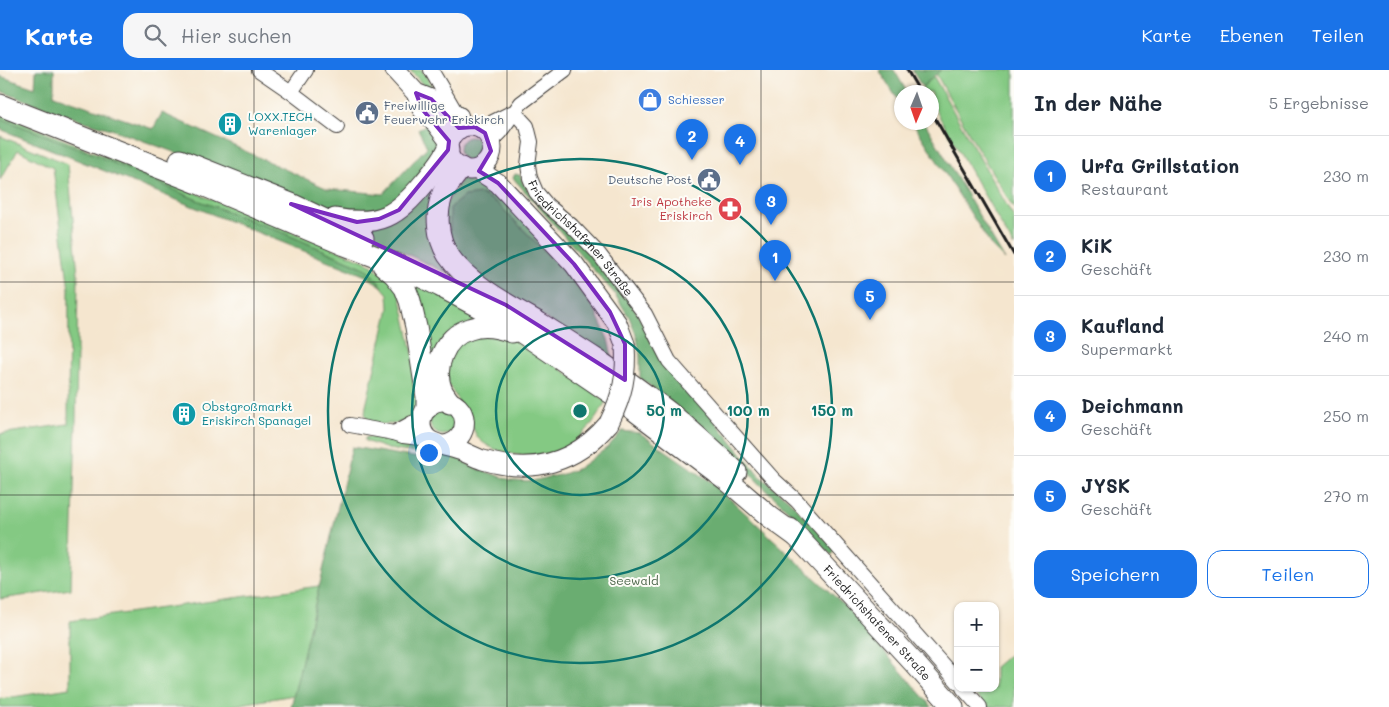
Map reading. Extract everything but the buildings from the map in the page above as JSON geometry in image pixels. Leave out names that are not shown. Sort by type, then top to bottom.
[{"type":"main road","points":[[0,97],[16,101],[179,160],[291,204],[332,218],[357,222],[379,219],[399,210],[443,160],[454,134]]},
{"type":"main road","points":[[0,105],[198,183],[395,264],[505,321],[617,396],[728,480],[770,517],[799,538]]},
{"type":"main road","points":[[475,166],[444,193],[438,215],[439,234],[447,254],[454,264],[474,282],[506,305]]},
{"type":"main road","points":[[291,204],[506,305],[598,361],[671,414],[744,479],[799,538]]},
{"type":"main road","points":[[345,245],[384,265],[405,288],[416,327],[427,397],[424,414]]},
{"type":"main road","points":[[450,402],[443,394],[438,375],[441,355],[447,344],[456,335],[468,329],[489,326],[504,329],[517,334],[558,357]]},
{"type":"main road","name":"Friedrichshafener Straße","points":[[799,538],[953,707]]},
{"type":"street","points":[[259,70],[337,127]]},
{"type":"street","points":[[291,92],[306,70]]},
{"type":"street","points":[[395,70],[416,93],[431,99],[454,134]]},
{"type":"street","points":[[424,414],[422,429],[436,442],[480,459],[510,465],[542,466],[567,457],[589,444],[609,423],[621,396],[625,380],[626,363],[624,344],[617,323],[574,264],[498,183],[475,166],[453,162],[455,111],[431,70]]},
{"type":"street","points":[[485,135],[500,132],[521,103],[565,70]]},
{"type":"street","name":"Friedrichshafener Straße","points":[[514,112],[527,126],[531,142],[528,165],[530,178],[536,192],[547,205],[572,226],[604,261],[646,314],[669,361],[774,480],[797,501],[954,678]]},
{"type":"street","points":[[454,134],[471,127],[485,135],[491,151],[475,166]]},
{"type":"street","points":[[394,433],[412,423],[438,402],[450,402],[461,410],[467,434],[475,443],[510,465]]},
{"type":"street","points":[[350,425],[436,442],[452,443],[462,434],[465,426]]},
{"type":"street","points":[[967,692],[980,707]]},
{"type":"highlighted area","points":[[416,93],[431,99],[459,128],[475,127],[485,133],[491,151],[479,171],[498,183],[574,264],[610,312],[625,344],[625,380],[506,305],[291,204],[357,222],[379,219],[399,210],[448,150],[449,141],[422,109]]},
{"type":"green space","points":[[36,70],[54,70],[54,95],[153,129],[162,113],[328,189],[383,194],[427,147],[418,129],[427,124],[441,139],[439,159],[384,213],[339,216],[171,151],[0,91],[0,76],[35,88]]},
{"type":"green space","points":[[410,70],[422,70],[447,109],[445,110]]},
{"type":"green space","points":[[879,70],[894,70],[903,85],[894,85],[894,94]]},
{"type":"green space","points":[[912,70],[941,70],[924,85],[921,85]]},
{"type":"green space","points":[[934,70],[1014,70],[1014,209],[972,139]]},
{"type":"green space","points":[[934,77],[939,85],[924,85]]},
{"type":"green space","points":[[939,86],[1014,218],[1014,247],[939,116]]},
{"type":"green space","points":[[0,114],[367,262],[398,285],[422,395],[412,418],[393,424],[378,424],[369,421],[365,413],[389,308],[388,294],[367,269],[281,232],[197,200],[91,153],[0,118]]},
{"type":"green space","points":[[0,118],[91,153],[197,200],[281,232],[367,269],[383,287],[366,276],[0,129]]},
{"type":"green space","points":[[917,130],[929,130],[1005,260],[992,247]]},
{"type":"green space","points":[[0,136],[68,164],[78,274],[71,589],[0,599],[0,434],[68,424],[69,289],[53,168],[18,150],[0,180]]},
{"type":"green space","points":[[471,137],[480,140],[483,149],[480,158],[471,161],[462,158],[459,149],[462,140]]},
{"type":"green space","points":[[515,174],[520,175],[523,183],[534,198],[593,256],[634,307],[654,346],[760,476],[789,500],[835,549],[831,555],[716,438],[640,378],[640,357],[637,337],[629,317],[614,293],[513,178]]},
{"type":"green space","points":[[474,177],[484,180],[524,220],[571,278],[497,203],[481,194],[458,263],[443,209],[461,179]]},
{"type":"green space","points":[[439,186],[458,278],[350,227],[423,191]]},
{"type":"green space","points":[[481,194],[497,203],[571,278],[594,308],[608,339],[613,361],[485,281],[458,257],[450,233],[450,208],[464,196]]},
{"type":"green space","points":[[404,276],[494,320],[477,320],[433,369]]},
{"type":"green space","points":[[468,335],[509,337],[564,371],[606,401],[586,431],[576,441],[560,450],[537,455],[524,455],[500,451],[489,446],[477,437],[446,380],[452,348]]},
{"type":"green space","points":[[443,409],[452,413],[456,422],[452,431],[443,435],[434,431],[430,422],[434,413]]},
{"type":"green space","name":"Seewald","points":[[622,431],[640,433],[714,484],[845,606],[932,707],[291,707],[352,447],[432,460],[440,454],[456,457],[475,468],[511,480],[532,481],[563,474],[579,468],[608,447]]},
{"type":"green space","points":[[367,437],[419,442],[436,450],[429,455],[388,449],[365,441]]},
{"type":"green space","points":[[319,586],[294,695],[224,707],[0,707],[0,699],[70,688],[70,621]]},
{"type":"green space","points":[[1014,651],[1014,707],[987,707],[974,692],[999,692],[999,664]]},
{"type":"railway","points":[[907,70],[916,85]]},
{"type":"railway","points":[[939,125],[1014,255]]},
{"type":"place","name":"Schiesser","points":[[650,100]]},
{"type":"place","name":"Freiwillige Feuerwehr Eriskirch","points":[[367,113]]},
{"type":"place","name":"LOXX.TECH Warenlager","points":[[230,124]]},
{"type":"place","name":"KiK","points":[[692,160]]},
{"type":"place","name":"Deichmann","points":[[740,165]]},
{"type":"place","name":"Deutsche Post","points":[[709,180]]},
{"type":"place","name":"Iris Apotheke Eriskirch","points":[[730,209]]},
{"type":"place","name":"Kaufland","points":[[771,225]]},
{"type":"place","name":"Urfa Grillstation","points":[[775,281]]},
{"type":"place","name":"JYSK","points":[[870,320]]},
{"type":"place","name":"Obstgroßmarkt Eriskirch Spanagel","points":[[184,414]]}]
